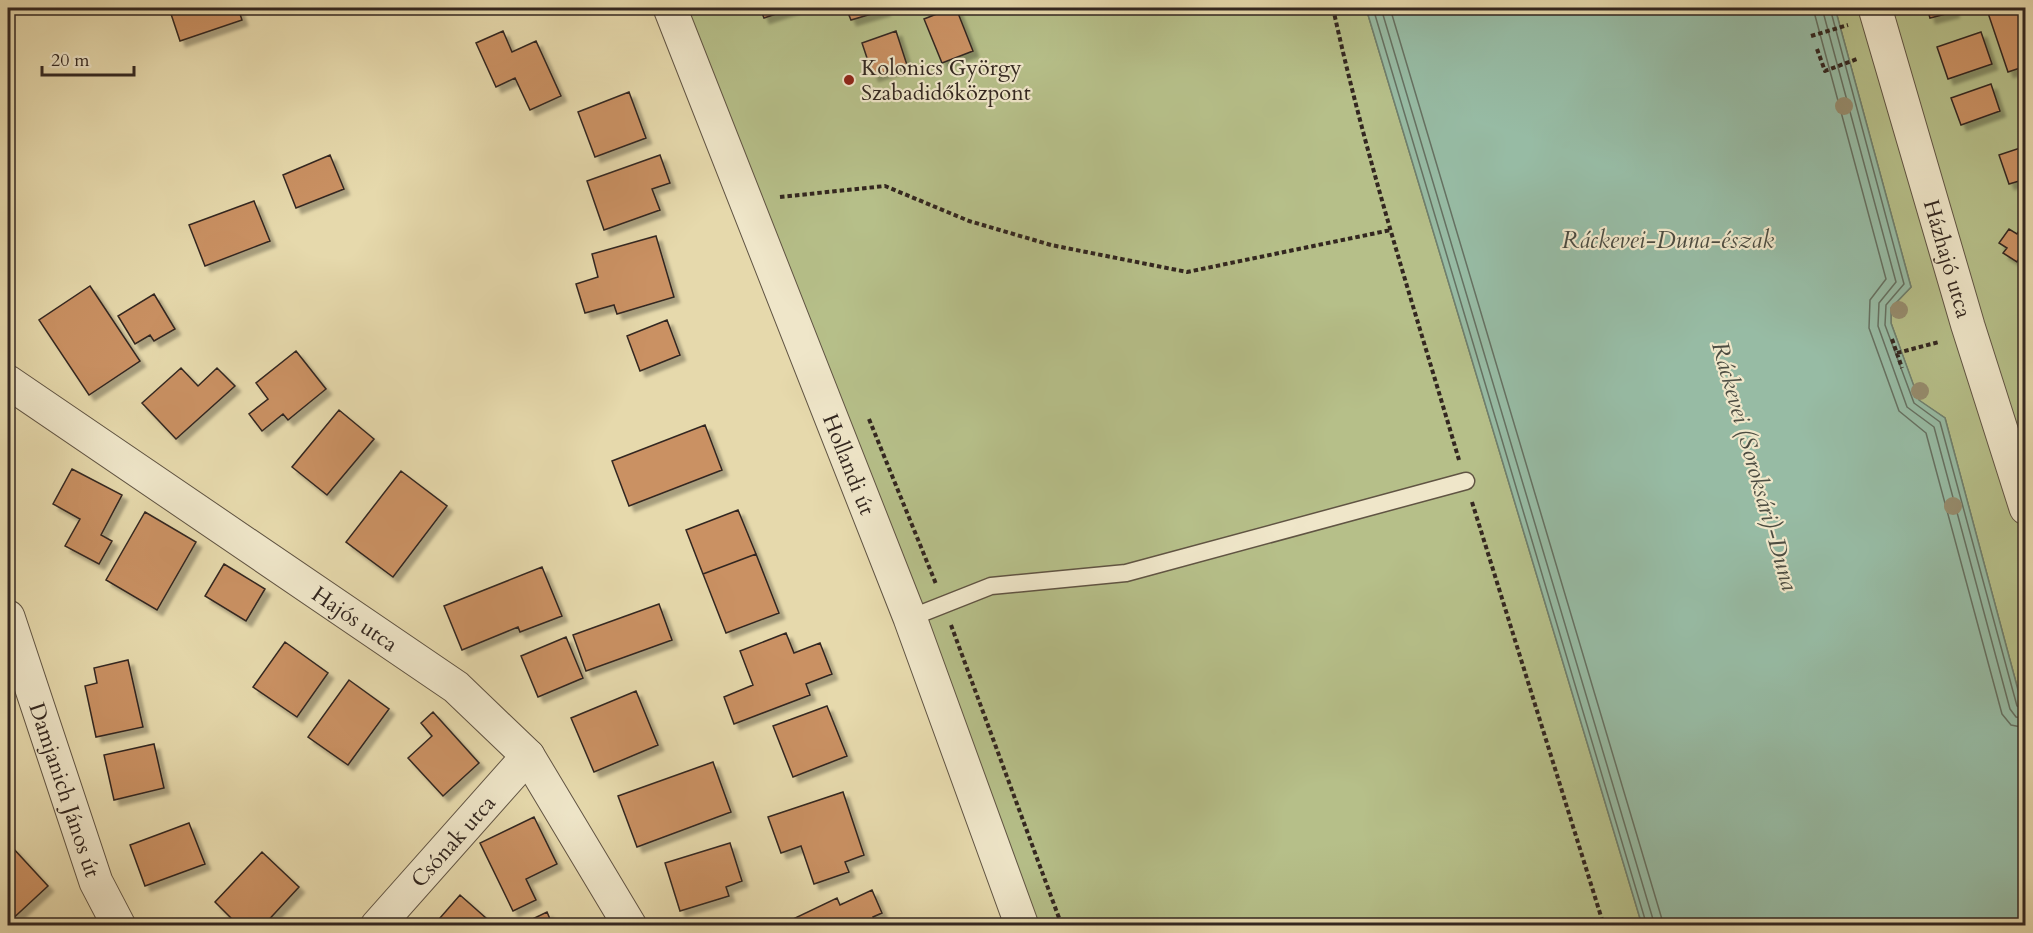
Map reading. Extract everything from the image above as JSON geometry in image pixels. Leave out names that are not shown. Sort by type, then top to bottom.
[{"type":"street","name":"Hollandi út","points":[[670,8],[910,618],[1022,926]]},
{"type":"street","name":"Házhajó utca","points":[[1865,15],[1968,326],[2025,508]]},
{"type":"street","name":"Hajós utca","points":[[8,382],[456,687],[528,756],[630,926]]},
{"type":"street","name":"Damjanich János út","points":[[8,617],[96,882],[119,926]]},
{"type":"street","name":"Csónak utca","points":[[377,926],[528,756]]},
{"type":"lane","points":[[910,618],[991,586],[1126,573],[1466,481]]},
{"type":"path","points":[[1811,36],[1865,15]]},
{"type":"path","points":[[1817,49],[1825,71],[1863,57]]},
{"type":"path","points":[[780,197],[885,186],[969,221],[1051,245],[1186,272],[1391,230]]},
{"type":"path","points":[[1892,339],[1902,368]]},
{"type":"path","points":[[1897,353],[1941,341]]},
{"type":"shaded area","points":[[653,8],[1366,8],[1642,925],[1036,925]]},
{"type":"shaded area","points":[[1835,8],[2025,8],[2025,716],[1945,418],[1919,401],[1891,323],[1891,308],[1911,287]]},
{"type":"water","name":"Ráckevei-Duna-észak","points":[[1366,8],[1835,8],[1911,287],[1891,308],[1891,323],[1919,400],[1945,418],[2025,716],[2025,925],[1642,925]]},
{"type":"building","points":[[169,8],[238,8],[242,20],[180,41]]},
{"type":"building","points":[[760,8],[794,8],[764,18]]},
{"type":"building","points":[[846,8],[884,8],[885,10],[851,20]]},
{"type":"building","points":[[956,8],[973,51],[942,63],[924,19]]},
{"type":"building","points":[[1927,8],[1953,8],[1954,12],[1930,18]]},
{"type":"building","points":[[2020,8],[2026,23],[2026,66],[2008,72],[1987,10]]},
{"type":"building","points":[[503,31],[512,52],[536,41],[561,96],[530,110],[515,78],[496,87],[476,43]]},
{"type":"building","points":[[896,31],[907,65],[873,76],[862,43]]},
{"type":"building","points":[[1981,32],[1992,64],[1948,79],[1937,47]]},
{"type":"building","points":[[1991,84],[2000,111],[1961,125],[1951,98]]},
{"type":"building","points":[[629,92],[646,138],[595,157],[578,112]]},
{"type":"building","points":[[2026,146],[2026,179],[2009,184],[1999,155]]},
{"type":"building","points":[[330,155],[344,189],[296,208],[283,175]]},
{"type":"building","points":[[660,155],[670,183],[652,189],[660,210],[604,230],[587,181]]},
{"type":"building","points":[[254,201],[270,241],[205,266],[189,225]]},
{"type":"building","points":[[2022,226],[2026,228],[2026,261],[2020,257],[2017,262],[2003,253],[2007,248],[1999,243],[2009,229],[2017,234]]},
{"type":"building","points":[[656,236],[674,297],[617,314],[614,305],[585,313],[576,284],[598,277],[592,254]]},
{"type":"building","points":[[90,286],[140,361],[89,395],[39,320]]},
{"type":"building","points":[[154,294],[175,329],[154,341],[150,335],[135,344],[118,316]]},
{"type":"building","points":[[667,320],[680,355],[640,371],[627,336]]},
{"type":"building","points":[[296,351],[326,389],[288,420],[283,414],[262,431],[249,414],[268,399],[256,383]]},
{"type":"building","points":[[181,368],[198,386],[217,368],[235,386],[176,439],[142,403]]},
{"type":"building","points":[[339,410],[374,439],[327,495],[292,467]]},
{"type":"building","points":[[705,425],[722,470],[629,506],[612,461]]},
{"type":"building","points":[[72,469],[122,495],[101,535],[112,541],[99,564],[65,546],[80,519],[53,504]]},
{"type":"building","points":[[401,471],[447,506],[393,577],[346,542]]},
{"type":"building","points":[[738,510],[756,554],[703,574],[686,530]]},
{"type":"building","points":[[145,512],[196,542],[157,610],[106,580]]},
{"type":"building","points":[[756,554],[779,613],[726,633],[703,574]]},
{"type":"building","points":[[224,564],[265,589],[246,621],[205,596]]},
{"type":"building","points":[[542,567],[562,616],[520,632],[518,627],[462,650],[444,606]]},
{"type":"building","points":[[659,604],[672,640],[586,671],[573,635]]},
{"type":"building","points":[[786,633],[794,653],[820,643],[832,674],[806,684],[810,695],[734,724],[724,697],[753,685],[740,651]]},
{"type":"building","points":[[566,637],[583,678],[538,697],[521,656]]},
{"type":"building","points":[[285,642],[328,673],[297,717],[253,687]]},
{"type":"building","points":[[128,660],[143,727],[96,737],[85,686],[97,683],[94,668]]},
{"type":"building","points":[[349,680],[389,709],[348,765],[308,737]]},
{"type":"building","points":[[636,691],[658,745],[594,772],[571,718]]},
{"type":"building","points":[[827,706],[847,756],[793,777],[773,726]]},
{"type":"building","points":[[433,712],[479,763],[443,796],[408,758],[432,736],[421,723]]},
{"type":"building","points":[[154,744],[164,788],[114,800],[104,755]]},
{"type":"building","points":[[713,762],[731,812],[637,847],[618,796]]},
{"type":"building","points":[[843,792],[864,855],[845,862],[849,872],[814,884],[801,846],[781,853],[768,817]]},
{"type":"building","points":[[534,817],[557,864],[526,879],[536,900],[513,911],[480,843]]},
{"type":"building","points":[[189,823],[205,864],[145,886],[130,845]]},
{"type":"building","points":[[730,843],[742,881],[726,887],[729,896],[680,911],[665,863]]},
{"type":"building","points":[[12,847],[48,886],[8,923],[8,850]]},
{"type":"building","points":[[262,852],[299,887],[263,926],[239,926],[215,902]]},
{"type":"building","points":[[872,890],[882,913],[873,917],[877,926],[797,926],[793,919],[837,898],[840,905]]},
{"type":"building","points":[[460,895],[495,926],[433,926]]},
{"type":"building","points":[[547,912],[553,926],[518,926]]},
{"type":"place","name":"Kolonics György Szabadidőközpont","points":[[849,80]]},
{"type":"water label","name":"Ráckevei (Soroksári)-Duna","points":[[1755,466]]}]
